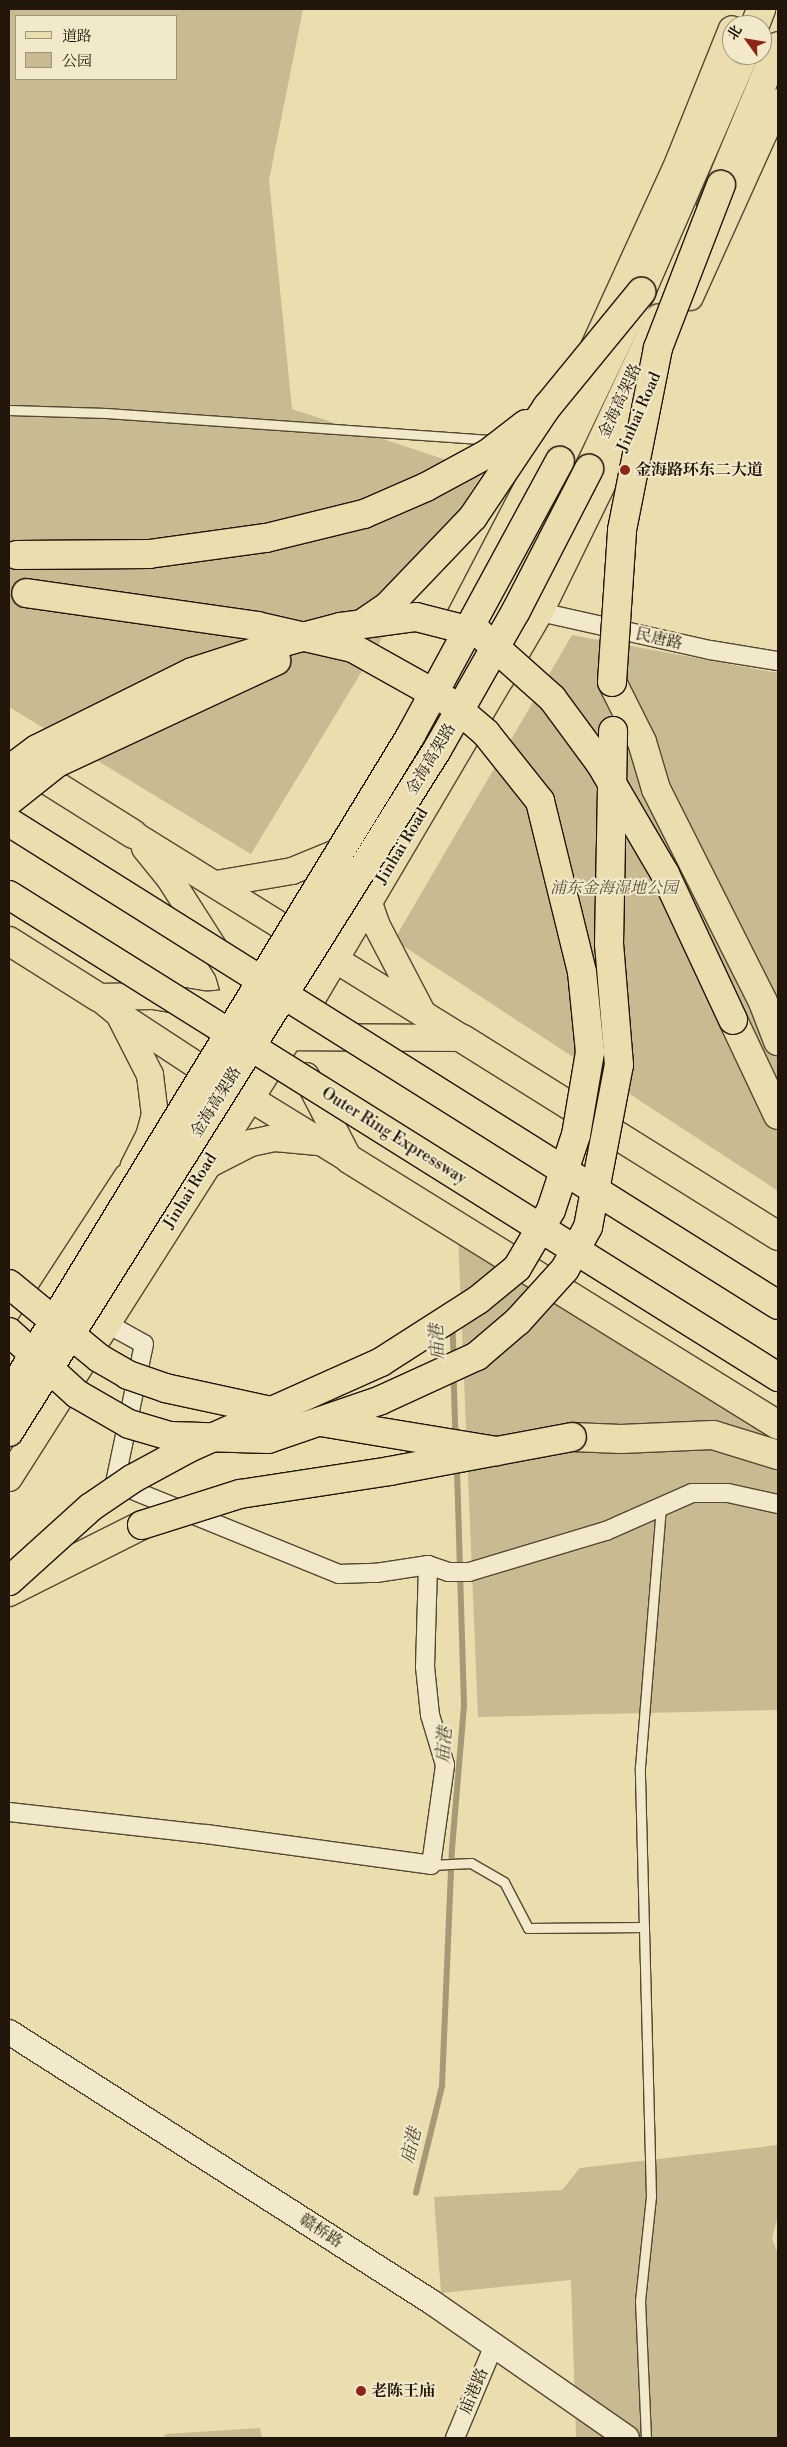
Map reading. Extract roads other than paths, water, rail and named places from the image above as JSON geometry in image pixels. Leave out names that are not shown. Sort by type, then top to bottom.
[{"type":"highway","name":"金海高架路","points":[[9,1432],[442,742],[516,611],[589,469],[721,185],[778,46]]},
{"type":"highway","name":"金海高架路","points":[[9,1395],[411,736],[560,461],[641,292],[740,65]]},
{"type":"highway","points":[[9,1332],[76,1394],[128,1424],[170,1436],[268,1439],[381,1400],[477,1356],[518,1321],[565,1269],[588,1227],[619,1065],[610,944],[615,707],[612,682],[622,530],[658,348],[721,185]]},
{"type":"highway","points":[[9,801],[57,763],[278,660],[348,634],[388,606],[473,518],[546,407],[641,292]]},
{"type":"highway","points":[[13,555],[149,554],[266,538],[364,514],[426,487],[488,454],[546,407]]},
{"type":"highway","points":[[9,1581],[91,1507],[132,1479],[188,1448],[381,1362],[478,1300],[517,1268],[551,1210],[576,1134],[590,1052],[582,972],[540,801],[486,733],[451,703],[353,648],[257,626],[17,592]]},
{"type":"highway","points":[[9,770],[36,749],[192,672],[291,640],[341,627],[416,617],[479,633],[552,698],[600,763],[665,874],[778,1115]]},
{"type":"highway","points":[[612,682],[642,742],[656,788],[763,1002],[778,1041]]},
{"type":"highway","points":[[9,756],[133,834]]},
{"type":"highway","points":[[9,822],[778,1305]]},
{"type":"highway","name":"Outer Ring Expressway","points":[[9,895],[778,1378]]},
{"type":"highway","points":[[9,941],[98,997]]},
{"type":"highway","points":[[463,1038],[778,1236]]},
{"type":"highway","points":[[349,1159],[778,1425]]},
{"type":"highway","points":[[9,1284],[99,1358],[128,1375],[165,1388],[365,1431],[497,1451]]},
{"type":"highway","points":[[9,1592],[142,1525],[240,1494],[390,1472],[572,1437],[621,1439],[713,1435],[778,1455]]},
{"type":"main road","points":[[9,1358],[134,1166],[236,1001],[285,926],[301,910],[336,853],[549,445],[678,163],[722,54]]},
{"type":"main road","name":"Jinhai Road","points":[[9,1478],[205,1166],[289,1038],[318,985],[540,612],[614,466],[778,102]]},
{"type":"main road","points":[[133,834],[285,926],[463,1038]]},
{"type":"main road","points":[[133,834],[170,879],[228,970],[236,1001],[253,1034],[254,1090]]},
{"type":"main road","points":[[216,884],[292,871],[336,853]]},
{"type":"main road","points":[[368,903],[377,926],[422,1013]]},
{"type":"main road","points":[[271,950],[276,998],[289,1038],[349,1159]]},
{"type":"main road","points":[[98,997],[153,996],[207,1005],[276,998],[318,985]]},
{"type":"main road","points":[[98,997],[120,1015],[201,1058],[254,1090],[323,1143],[349,1159]]},
{"type":"main road","points":[[120,1015],[150,1075],[155,1114],[149,1136],[134,1166]]},
{"type":"main road","points":[[201,1058],[253,1034],[289,1038],[414,1036],[463,1038]]},
{"type":"main road","points":[[205,1166],[251,1143],[275,1138],[323,1143]]},
{"type":"street","name":"民唐路","points":[[540,612],[710,650],[778,661]]},
{"type":"street","points":[[106,1324],[144,1344],[116,1483],[339,1574],[376,1573],[428,1565],[448,1572],[469,1572],[606,1531],[692,1493],[728,1493],[778,1504]]},
{"type":"street","points":[[9,1812],[206,1834],[434,1865],[445,1765],[430,1715],[425,1667],[428,1565]]},
{"type":"street","name":"赣桥路","points":[[9,2032],[433,2303],[627,2438]]},
{"type":"street","name":"庙港路","points":[[455,2438],[494,2345]]},
{"type":"lane","points":[[9,410],[116,414],[549,445]]},
{"type":"lane","points":[[646,2438],[640,2301],[651,2196],[640,1767],[661,1507]]},
{"type":"lane","points":[[434,1865],[471,1863],[504,1882],[528,1928],[644,1927]]},
{"type":"waterway","name":"庙港","points":[[453,1326],[454,1357]]},
{"type":"waterway","name":"庙港","points":[[454,1374],[456,1437]]},
{"type":"waterway","name":"庙港","points":[[416,2193],[442,2086],[452,1849],[464,1705],[457,1466]]},
{"type":"place","name":"金海路环东二大道","points":[[625,470]]},
{"type":"place","name":"老陈王庙","points":[[361,2391]]},
{"type":"park label","name":"浦东金海湿地公园","points":[[614,888]]}]
